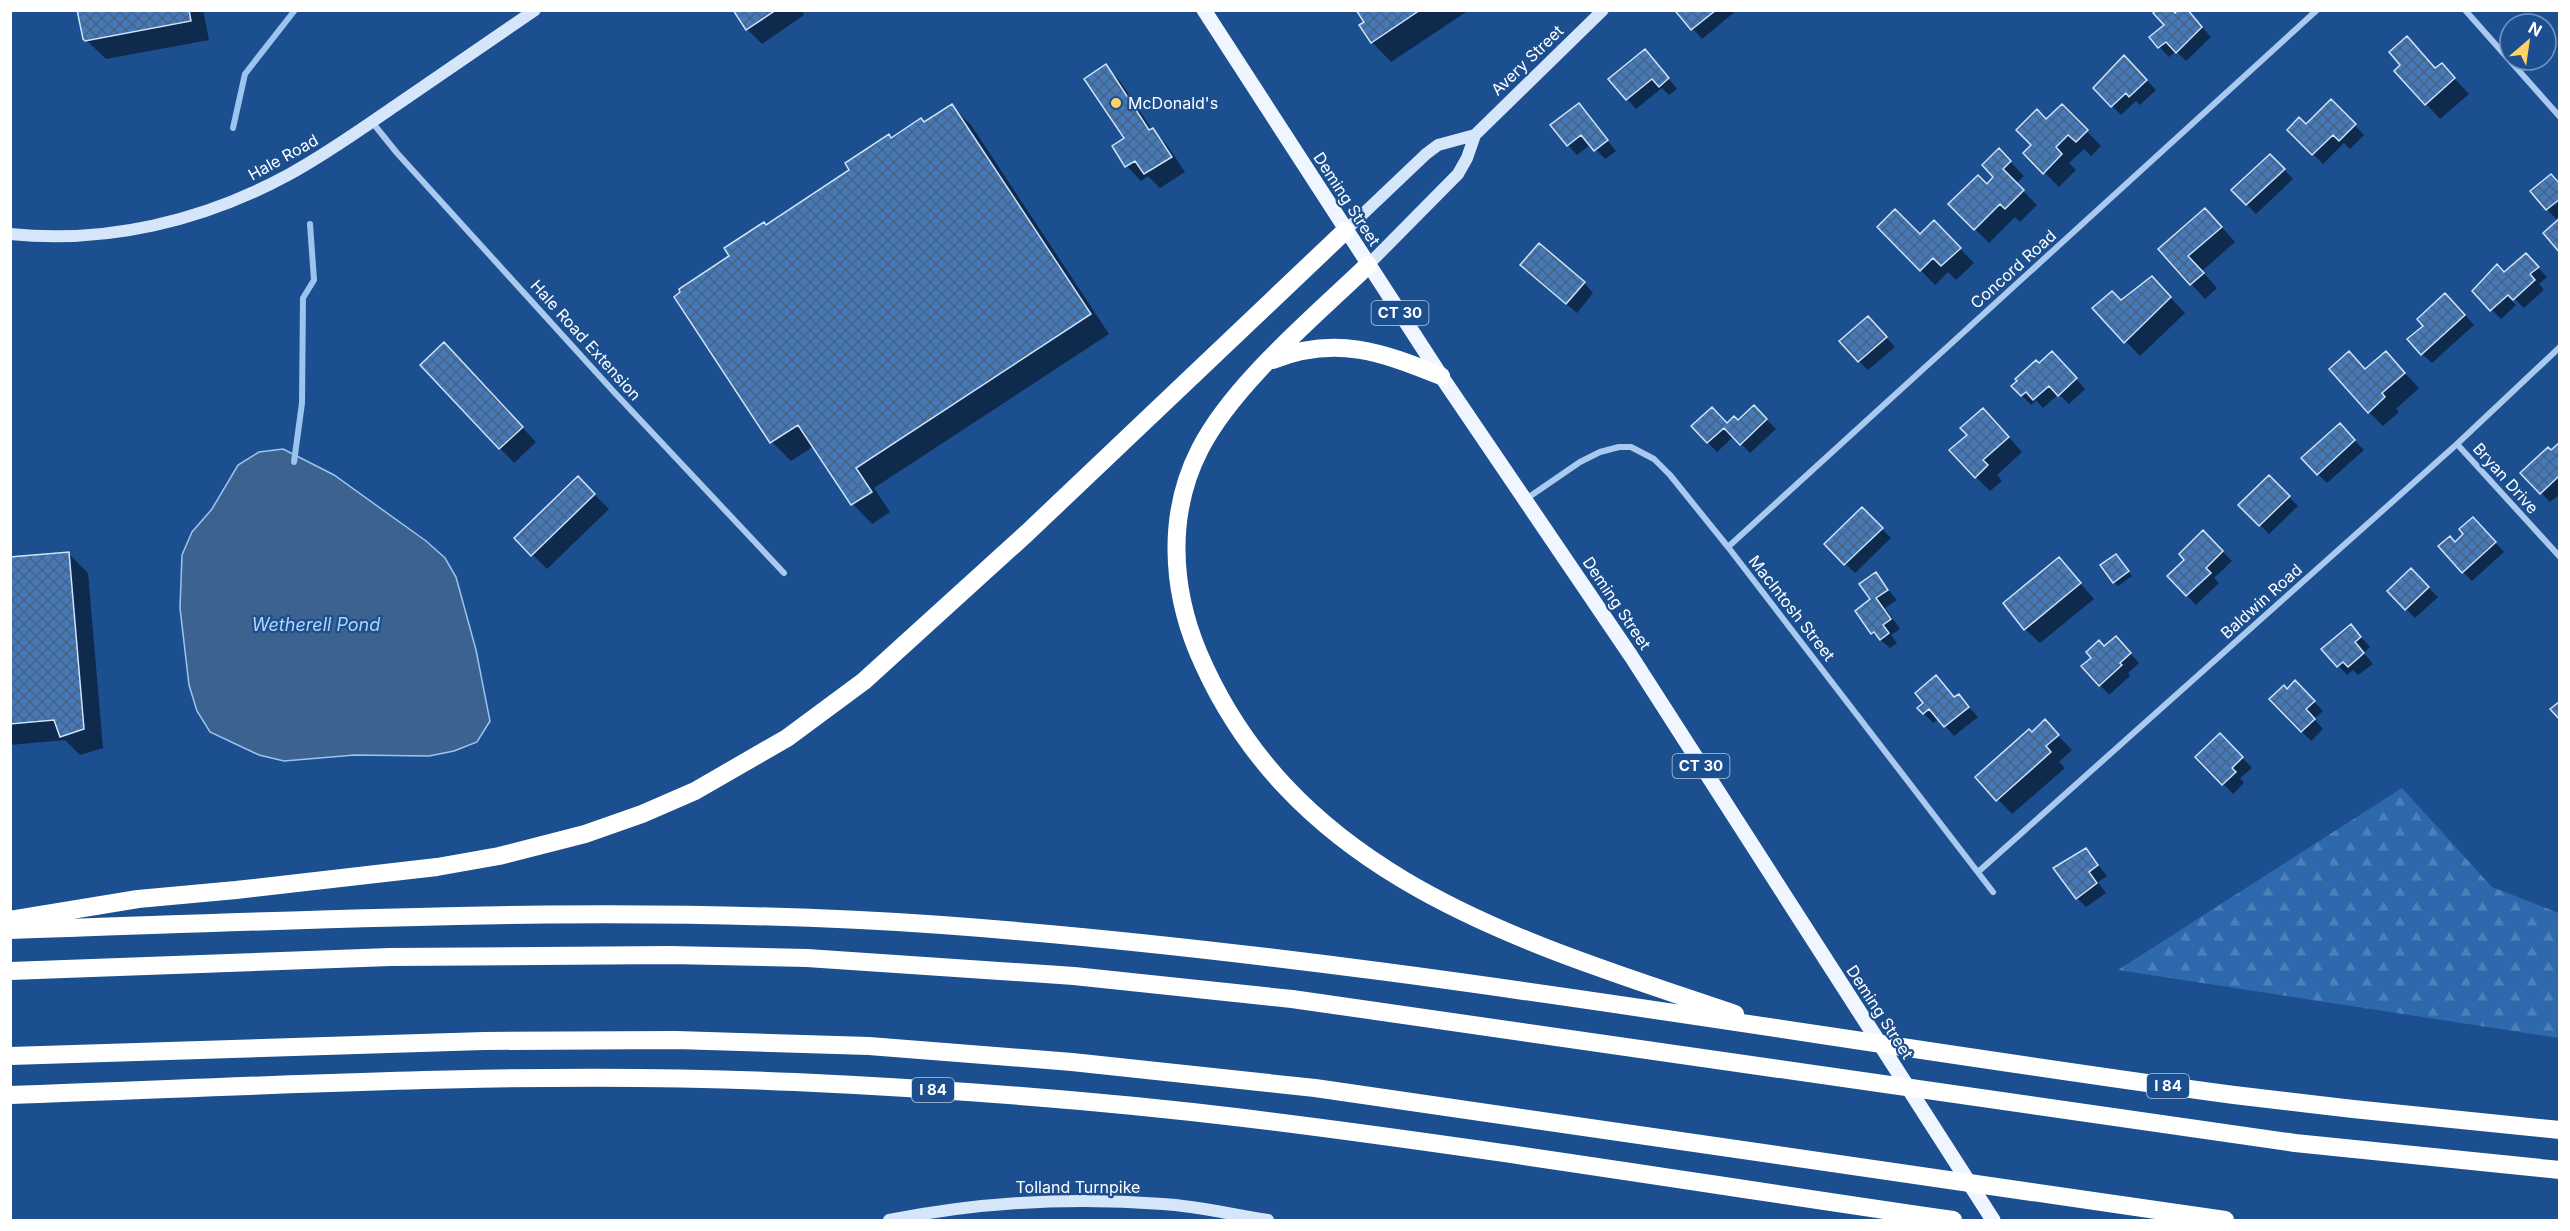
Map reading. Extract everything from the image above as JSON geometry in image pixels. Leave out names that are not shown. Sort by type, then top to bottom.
[{"type":"highway","points":[[10,920],[138,899],[437,867],[499,856],[594,831],[642,814],[695,790],[787,738],[825,712],[871,675],[1051,511],[1345,231]]},
{"type":"highway","points":[[1368,265],[1269,362],[1226,411],[1200,449],[1184,492],[1175,543],[1179,592],[1194,643],[1221,699],[1255,750],[1295,797],[1339,836],[1390,873],[1452,907],[1553,953],[1779,1029]]},
{"type":"highway","points":[[1269,362],[1310,349],[1347,346],[1385,355],[1441,375]]},
{"type":"highway","name":"I 84","points":[[10,930],[352,919],[583,915],[758,917],[886,922],[1057,934],[1247,953],[2234,1095],[2559,1130]]},
{"type":"highway","points":[[10,971],[390,957],[659,954],[807,958],[1074,976],[1292,999],[2218,1133],[2393,1155],[2559,1170]]},
{"type":"highway","points":[[10,1056],[517,1040],[687,1040],[869,1046],[1083,1063],[1303,1087],[2225,1221]]},
{"type":"highway","name":"I 84","points":[[10,1095],[531,1078],[660,1078],[922,1089],[1058,1099],[1244,1118],[1953,1221]]},
{"type":"highway","points":[[1849,1205],[1896,1221]]},
{"type":"main road","name":"Deming Street","points":[[1204,10],[1345,231],[1631,656],[1993,1221]]},
{"type":"street","name":"Hale Road","points":[[10,234],[59,236],[145,228],[196,215],[244,197],[290,174],[372,122],[535,10]]},
{"type":"street","name":"Avery Street","points":[[1368,265],[1458,174],[1475,135],[1603,10]]},
{"type":"street","name":"Concord Road","points":[[1728,547],[2317,10]]},
{"type":"street","points":[[2464,10],[2559,117]]},
{"type":"street","name":"Hale Road Extension","points":[[372,122],[397,153],[607,384],[784,573]]},
{"type":"street","name":"Avery Street","points":[[1345,231],[1438,145],[1475,135]]},
{"type":"street","name":"Baldwin Road","points":[[1978,872],[2457,444],[2559,347]]},
{"type":"street","name":"Bryan Drive","points":[[2457,444],[2559,557]]},
{"type":"street","name":"MacIntosh Street","points":[[1525,499],[1580,462],[1600,452],[1619,447],[1631,447],[1642,451],[1661,466],[1728,547],[1993,892]]},
{"type":"street","name":"Tolland Turnpike","points":[[889,1221],[933,1212],[1041,1201],[1165,1204],[1268,1221]]},
{"type":"green space","points":[[2402,788],[2492,887],[2559,913],[2559,1038],[2118,970]]},
{"type":"water","name":"Wetherell Pond","points":[[283,449],[334,475],[426,541],[445,558],[456,577],[476,650],[490,721],[477,742],[454,751],[429,756],[355,755],[284,761],[259,755],[210,732],[197,711],[189,685],[180,608],[182,555],[192,532],[212,509],[238,465],[259,452]]},
{"type":"building","points":[[77,10],[189,10],[191,21],[85,41]]},
{"type":"building","points":[[733,10],[776,10],[746,30]]},
{"type":"building","points":[[1356,10],[1420,10],[1371,43],[1359,25],[1364,22]]},
{"type":"building","points":[[1677,10],[1716,10],[1691,30],[1676,12]]},
{"type":"building","points":[[2156,10],[2173,10],[2175,13],[2178,10],[2188,10],[2202,27],[2176,53],[2166,42],[2158,48],[2149,37],[2164,25],[2153,13]]},
{"type":"building","points":[[2407,36],[2435,68],[2442,63],[2455,78],[2425,105],[2394,71],[2400,65],[2389,52]]},
{"type":"building","points":[[1645,49],[1669,78],[1659,87],[1652,79],[1626,100],[1608,79]]},
{"type":"building","points":[[2124,55],[2147,80],[2129,97],[2126,93],[2111,107],[2093,88]]},
{"type":"building","name":"McDonald's","points":[[1106,64],[1149,130],[1153,128],[1172,157],[1144,174],[1135,161],[1125,167],[1112,146],[1124,138],[1084,79]]},
{"type":"building","points":[[2331,99],[2356,124],[2339,141],[2333,135],[2312,155],[2287,130],[2299,117],[2306,124]]},
{"type":"building","points":[[1579,103],[1608,140],[1594,151],[1581,135],[1567,146],[1550,125]]},
{"type":"building","points":[[952,104],[1091,314],[856,468],[872,492],[851,505],[798,425],[770,443],[674,297],[680,292],[679,289],[729,256],[724,248],[764,222],[766,225],[849,170],[845,163],[889,134],[891,138],[921,118],[924,122]]},
{"type":"building","points":[[2062,104],[2088,130],[2076,142],[2068,135],[2056,147],[2062,154],[2043,174],[2023,153],[2031,145],[2016,130],[2037,109],[2046,119]]},
{"type":"building","points":[[1999,148],[2011,161],[2003,169],[2024,190],[2005,209],[2000,204],[1974,230],[1948,204],[1978,175],[1987,184],[1993,177],[1982,165]]},
{"type":"building","points":[[2270,154],[2285,169],[2246,205],[2231,190]]},
{"type":"building","points":[[2551,174],[2560,184],[2560,199],[2546,210],[2530,191]]},
{"type":"building","points":[[2205,208],[2222,227],[2188,256],[2204,273],[2190,285],[2158,249]]},
{"type":"building","points":[[1895,209],[1920,234],[1934,220],[1961,248],[1941,266],[1933,258],[1920,271],[1877,227]]},
{"type":"building","points":[[2560,218],[2560,253],[2543,233]]},
{"type":"building","points":[[1539,243],[1585,282],[1566,304],[1520,265]]},
{"type":"building","points":[[2526,253],[2539,267],[2530,274],[2535,280],[2513,300],[2508,295],[2490,311],[2472,291],[2497,264],[2504,272]]},
{"type":"building","points":[[2152,276],[2171,297],[2124,343],[2092,308],[2112,291],[2121,300]]},
{"type":"building","points":[[2445,293],[2465,315],[2421,355],[2407,339],[2423,326],[2417,319]]},
{"type":"building","points":[[1868,316],[1887,337],[1858,362],[1839,341]]},
{"type":"building","points":[[444,342],[523,427],[499,449],[420,365]]},
{"type":"building","points":[[2052,351],[2077,378],[2058,396],[2049,386],[2033,400],[2026,392],[2021,396],[2011,386],[2017,381],[2015,379],[2036,360],[2039,363]]},
{"type":"building","points":[[2349,351],[2365,369],[2386,351],[2405,373],[2382,393],[2385,397],[2368,413],[2329,369]]},
{"type":"building","points":[[1754,405],[1767,419],[1740,445],[1724,428],[1707,443],[1691,426],[1712,407],[1727,423],[1734,416],[1738,420]]},
{"type":"building","points":[[1983,408],[2009,437],[1983,460],[1988,465],[1975,478],[1949,450],[1967,435],[1960,428]]},
{"type":"building","points":[[2340,423],[2355,440],[2317,475],[2301,458]]},
{"type":"building","points":[[2560,442],[2560,479],[2558,477],[2540,494],[2520,473],[2548,447],[2551,450]]},
{"type":"building","points":[[2269,475],[2290,496],[2259,526],[2238,505]]},
{"type":"building","points":[[578,476],[595,494],[531,556],[514,538]]},
{"type":"building","points":[[1862,507],[1883,528],[1844,565],[1824,544]]},
{"type":"building","points":[[2473,517],[2496,542],[2462,573],[2438,546],[2450,536],[2455,542],[2463,534],[2459,529]]},
{"type":"building","points":[[2203,530],[2223,551],[2206,568],[2211,573],[2186,596],[2167,576],[2184,560],[2179,554]]},
{"type":"building","points":[[69,552],[84,729],[60,737],[54,720],[10,724],[10,557]]},
{"type":"building","points":[[2116,554],[2129,571],[2113,583],[2100,565]]},
{"type":"building","points":[[2059,557],[2081,583],[2024,630],[2003,603]]},
{"type":"building","points":[[2411,568],[2429,587],[2405,610],[2387,591]]},
{"type":"building","points":[[1876,572],[1888,590],[1876,598],[1891,619],[1883,625],[1889,633],[1880,640],[1874,632],[1871,634],[1855,611],[1870,599],[1859,584]]},
{"type":"building","points":[[2351,624],[2361,637],[2355,642],[2364,653],[2348,667],[2343,662],[2337,667],[2321,649]]},
{"type":"building","points":[[2116,636],[2131,653],[2120,663],[2122,665],[2099,686],[2081,666],[2091,658],[2086,652],[2099,640],[2104,646]]},
{"type":"building","points":[[1936,675],[1954,697],[1959,694],[1969,707],[1944,727],[1929,709],[1923,714],[1917,708],[1923,703],[1915,693]]},
{"type":"building","points":[[2295,680],[2315,701],[2306,709],[2315,719],[2301,732],[2269,699],[2284,685],[2287,689]]},
{"type":"building","points":[[2560,701],[2560,720],[2550,709]]},
{"type":"building","points":[[2045,719],[2059,735],[2046,746],[2051,752],[1996,801],[1975,777],[2029,729],[2032,732]]},
{"type":"building","points":[[2220,733],[2243,757],[2232,768],[2236,772],[2222,785],[2195,757]]},
{"type":"building","points":[[2086,848],[2098,865],[2089,872],[2097,883],[2076,899],[2053,868]]},
{"type":"waterway","points":[[233,128],[245,74],[295,10]]},
{"type":"waterway","points":[[294,462],[302,403],[303,298],[314,280],[310,224]]},
{"type":"place","name":"McDonald's","points":[[1116,103]]}]
